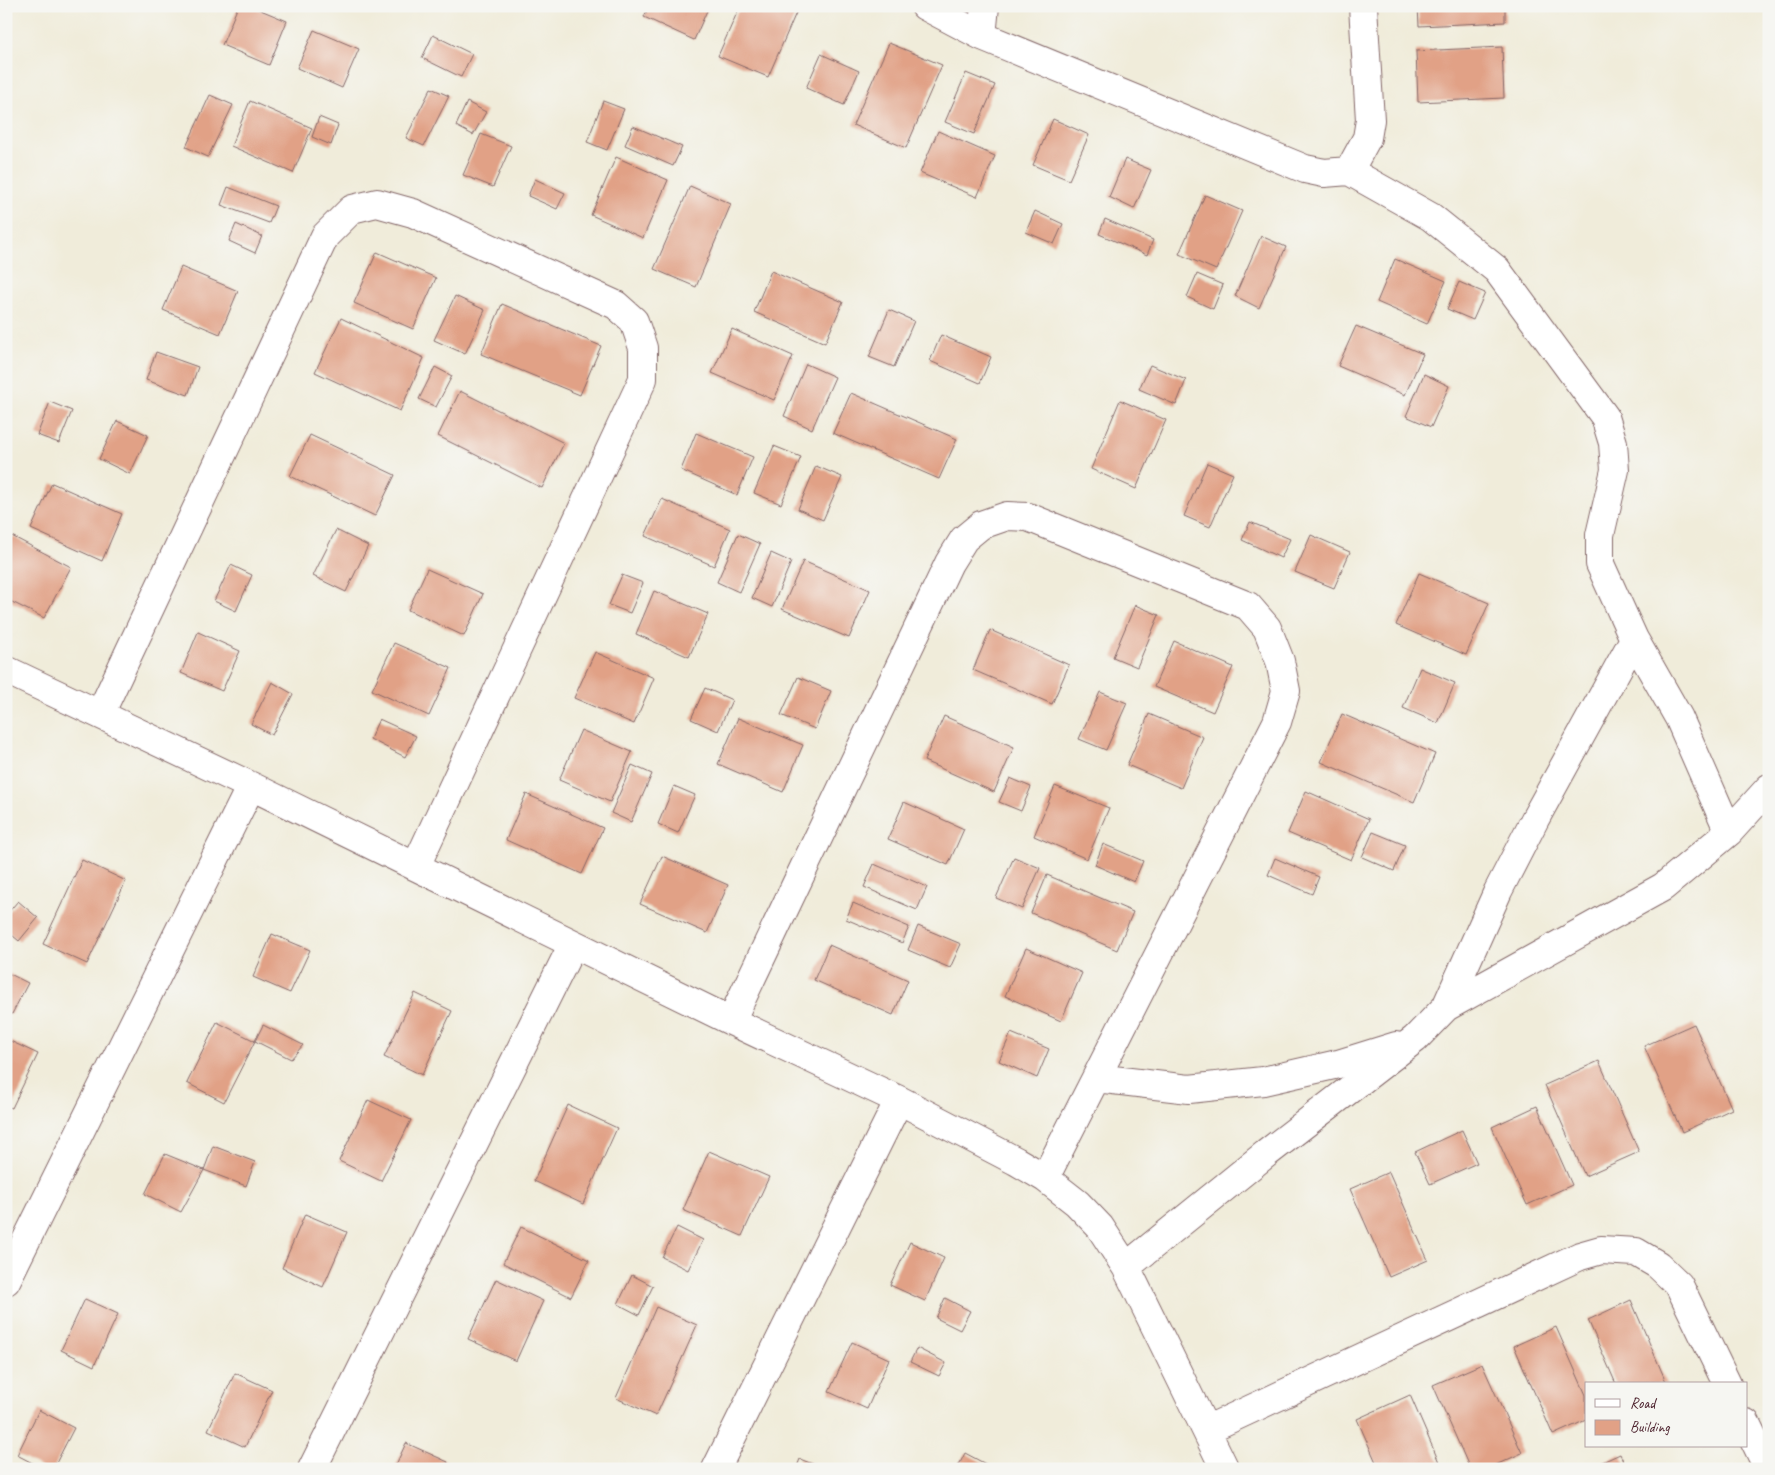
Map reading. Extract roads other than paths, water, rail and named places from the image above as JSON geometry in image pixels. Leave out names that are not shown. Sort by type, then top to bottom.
[{"type":"street","points":[[924,6],[982,36],[1305,170],[1324,173],[1349,171],[1431,217],[1497,270],[1605,417],[1613,443],[1615,470],[1600,535],[1600,564],[1634,639],[1679,718],[1729,832]]},
{"type":"street","points":[[982,36],[985,6]]},
{"type":"street","points":[[1349,171],[1367,138],[1370,120],[1363,6]]},
{"type":"street","points":[[100,714],[325,236],[352,209],[377,203],[413,214],[616,305],[634,321],[643,348],[643,379],[416,866]]},
{"type":"street","points":[[732,1021],[949,562],[964,539],[981,525],[1007,516],[1028,517],[1248,606],[1267,628],[1280,661],[1286,691],[1277,722],[1045,1178]]},
{"type":"street","points":[[1446,1007],[1498,891],[1540,810],[1634,639]]},
{"type":"street","points":[[6,670],[251,786],[573,944],[899,1100],[1045,1178],[1077,1203],[1100,1228],[1126,1267],[1225,1469]]},
{"type":"street","points":[[6,1281],[251,786]]},
{"type":"street","points":[[1126,1267],[1415,1039],[1446,1007],[1663,887],[1729,832],[1769,788]]},
{"type":"street","points":[[312,1469],[573,944]]},
{"type":"street","points":[[1096,1078],[1189,1089],[1263,1081],[1338,1064],[1415,1039]]},
{"type":"street","points":[[716,1469],[899,1100]]},
{"type":"street","points":[[1206,1430],[1580,1256],[1601,1250],[1636,1252],[1658,1265],[1679,1284],[1726,1382]]},
{"type":"street","points":[[1748,1427],[1763,1458],[1766,1469]]}]
